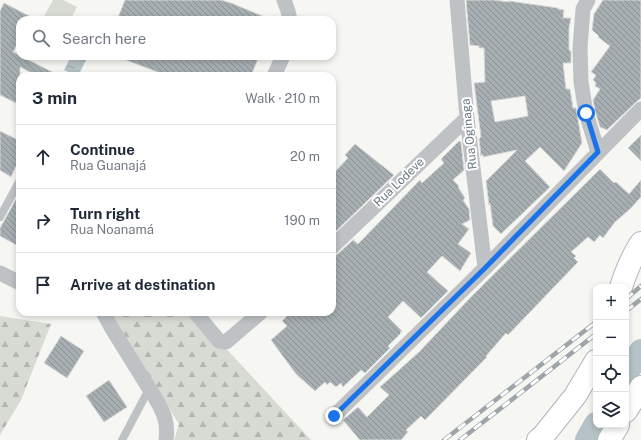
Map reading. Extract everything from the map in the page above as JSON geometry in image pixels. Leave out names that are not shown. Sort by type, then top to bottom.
[{"type":"main road","points":[[622,284],[641,243]]},
{"type":"main road","points":[[538,440],[543,436],[575,396],[593,366]]},
{"type":"main road","points":[[629,406],[641,387]]},
{"type":"main road","points":[[609,440],[616,428]]},
{"type":"street","points":[[284,0],[289,16]]},
{"type":"street","name":"Rua Oginaga","points":[[457,0],[467,118],[485,268]]},
{"type":"street","points":[[588,0],[583,8],[580,48],[581,82],[586,113],[598,152]]},
{"type":"street","points":[[276,72],[281,60]]},
{"type":"street","points":[[334,416],[485,268],[641,109]]},
{"type":"street","name":"Rua Lodeve","points":[[336,243],[467,118]]},
{"type":"street","points":[[0,274],[16,281]]},
{"type":"street","points":[[105,316],[110,327],[163,412],[168,430],[166,440]]},
{"type":"street","points":[[198,316],[219,341],[224,342],[226,342],[256,316]]},
{"type":"lane","points":[[0,217],[16,188]]},
{"type":"lane","points":[[122,440],[149,389]]},
{"type":"green space","points":[[53,0],[63,0],[77,7],[72,16],[44,16]]},
{"type":"green space","points":[[0,316],[51,324],[21,400],[0,435]]},
{"type":"green space","points":[[111,316],[196,316],[311,440],[174,440],[179,424]]},
{"type":"water","points":[[69,60],[86,60],[80,72],[68,72],[64,70]]},
{"type":"building","points":[[125,0],[221,0],[262,16],[119,16]]},
{"type":"building","points":[[466,0],[509,1],[558,8],[564,10],[563,18],[571,18],[569,28],[569,50],[571,51],[571,63],[563,63],[566,89],[570,89],[573,108],[576,108],[582,143],[564,171],[540,147],[525,161],[550,187],[501,234],[493,226],[486,181],[517,150],[483,157],[483,154],[481,156],[479,139],[481,137],[474,83],[485,82],[484,48],[470,45]],"holes":[[[525,96],[528,116],[495,122],[491,101]]]},
{"type":"building","points":[[603,0],[641,0],[641,98],[607,130],[600,127],[595,111],[593,100],[600,89],[595,86],[596,83],[593,80],[596,75],[591,72],[610,46],[598,37],[599,36],[592,30],[594,14]]},
{"type":"building","points":[[4,3],[29,16],[16,16],[16,46],[13,52],[16,54],[16,60],[29,60],[52,72],[30,72],[20,67],[20,72],[16,72],[16,103],[0,95],[0,11]]},
{"type":"building","points":[[126,60],[257,60],[253,72],[157,72]]},
{"type":"building","points":[[0,131],[16,139],[16,166],[11,177],[0,170]]},
{"type":"building","points":[[641,135],[641,161],[628,148]]},
{"type":"building","points":[[459,141],[461,142],[464,170],[453,180],[459,186],[458,187],[465,198],[463,200],[469,209],[470,220],[462,224],[469,229],[458,244],[471,253],[460,271],[442,256],[427,272],[448,291],[421,318],[403,301],[388,317],[402,331],[400,332],[401,333],[388,346],[390,348],[365,373],[361,370],[343,387],[341,383],[336,387],[330,382],[327,385],[325,382],[315,391],[296,374],[271,340],[287,326],[282,321],[287,316],[336,316],[336,255],[354,239],[353,240],[358,244],[420,180],[422,183],[444,163],[441,159]]},
{"type":"building","points":[[355,144],[394,175],[336,231],[336,171],[348,158],[345,155]]},
{"type":"building","points":[[600,169],[614,183],[616,182],[629,194],[641,180],[641,197],[615,222],[603,238],[600,235],[594,242],[588,237],[571,252],[576,256],[574,258],[578,262],[508,335],[506,333],[486,356],[487,357],[425,420],[421,416],[406,430],[408,432],[401,440],[360,440],[343,420],[358,407],[367,417],[389,395],[380,387],[419,352],[470,298]]},
{"type":"building","points":[[16,199],[16,245],[0,236],[0,228]]},
{"type":"building","points":[[61,336],[84,351],[67,378],[44,363]]},
{"type":"building","points":[[109,380],[127,407],[104,422],[86,396]]},
{"type":"waterway","points":[[629,369],[641,351]]},
{"type":"waterway","points":[[587,440],[594,428]]},
{"type":"railway","points":[[629,296],[641,286]]},
{"type":"railway","points":[[629,309],[641,299]]},
{"type":"railway","points":[[444,440],[593,324]]},
{"type":"railway","points":[[460,440],[593,336]]},
{"type":"route","points":[[334,416],[485,268],[598,152],[586,113]]}]
